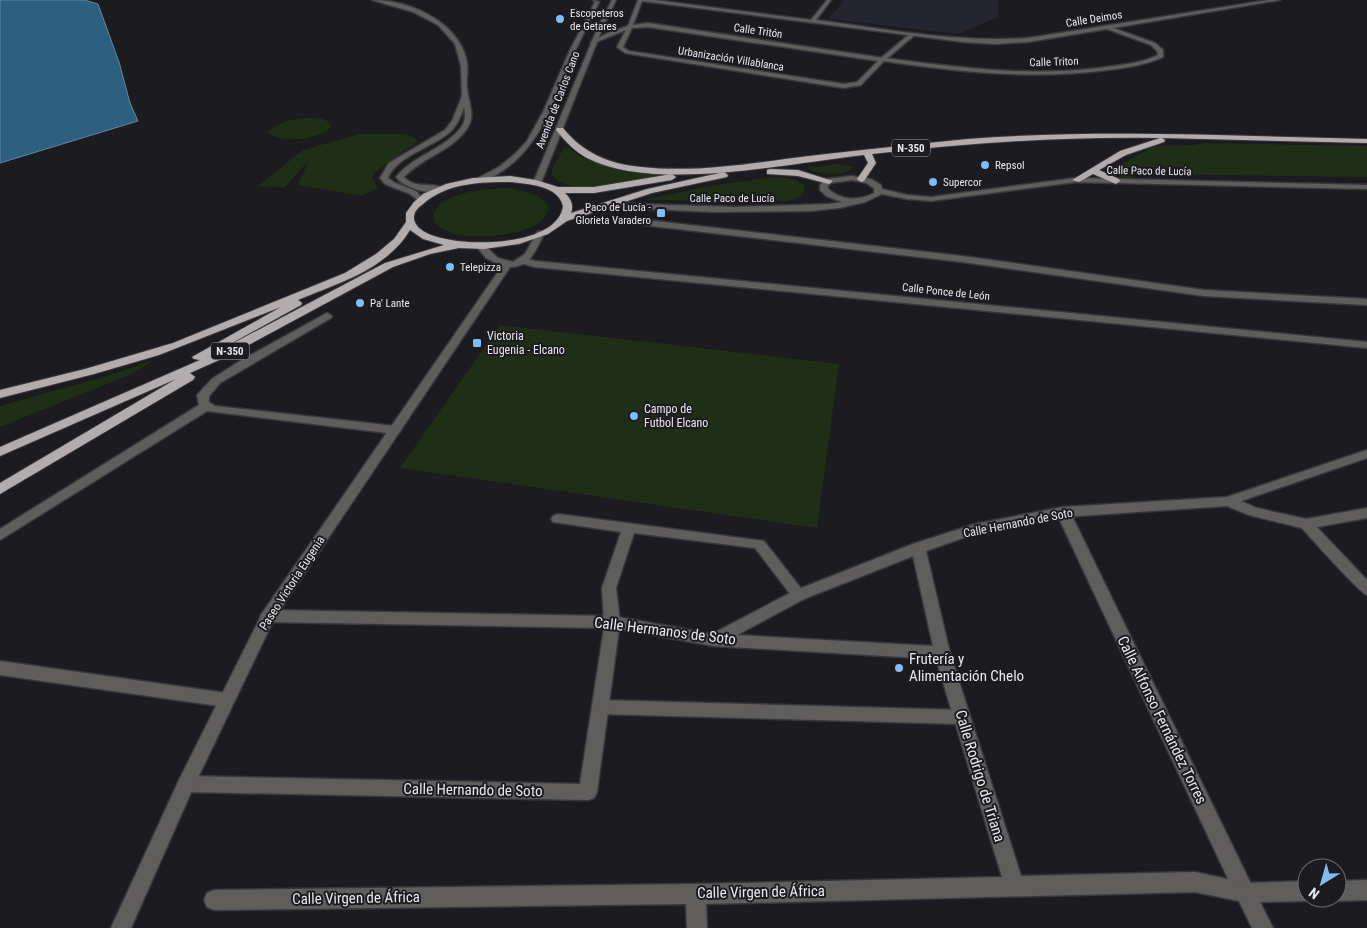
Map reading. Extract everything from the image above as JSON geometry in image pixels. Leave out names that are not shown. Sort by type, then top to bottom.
[{"type":"highway","points":[[560,130],[570,143],[581,152],[615,165],[654,171],[714,169]]},
{"type":"highway","name":"N-350","points":[[741,169],[722,176],[650,191],[604,205],[564,219],[540,234],[512,242],[480,246],[458,245],[431,239],[414,229],[410,222],[409,215],[420,200],[441,189],[481,180],[510,179],[536,183],[556,190],[603,189],[714,169],[741,169],[867,152],[1025,138],[1082,136],[1367,141]]},
{"type":"highway","points":[[1082,136],[1109,140],[1118,144],[1123,153]]},
{"type":"highway","points":[[1076,180],[1123,153],[1134,151],[1147,144],[1176,137]]},
{"type":"highway","points":[[861,179],[872,163],[867,152]]},
{"type":"highway","points":[[1094,170],[1100,176],[1116,181]]},
{"type":"highway","points":[[722,176],[782,171],[829,181]]},
{"type":"highway","points":[[556,190],[564,196],[568,204],[568,211],[564,219]]},
{"type":"highway","name":"N-350","points":[[0,445],[175,369],[350,274],[378,258],[394,245],[404,235],[410,222]]},
{"type":"highway","name":"N-350","points":[[0,452],[224,354],[389,266],[427,252],[458,245]]},
{"type":"highway","points":[[0,394],[96,371],[176,345],[228,326],[350,274]]},
{"type":"highway","points":[[0,489],[178,384],[224,354]]},
{"type":"street","points":[[374,0],[429,17],[451,32],[457,41],[463,57],[465,96],[469,117],[465,126],[449,141],[400,177],[405,183],[415,186],[441,189]]},
{"type":"street","name":"Avenida de Carlos Cano","points":[[481,180],[511,162],[533,140],[570,56],[597,2],[595,0]]},
{"type":"street","name":"Avenida de Carlos Cano","points":[[536,183],[560,130],[593,43],[614,0]]},
{"type":"street","name":"Calle Deimos","points":[[642,0],[655,0],[963,40],[1013,41],[1278,0]]},
{"type":"street","name":"Urbanización Villablanca","points":[[642,0],[620,46],[627,52],[838,86],[858,84],[883,59]]},
{"type":"street","points":[[813,21],[830,0]]},
{"type":"street","points":[[1231,7],[1227,5],[1232,0]]},
{"type":"street","name":"Calle Tritón","points":[[593,43],[604,36],[630,27],[648,25],[883,59]]},
{"type":"street","name":"Calle Triton","points":[[883,59],[970,71],[1057,74],[1095,71],[1145,62],[1160,56],[1160,50],[1153,44],[1106,27]]},
{"type":"street","points":[[883,59],[913,34]]},
{"type":"street","points":[[420,200],[414,193],[388,183],[384,178],[386,172],[392,165],[446,131],[454,122],[465,96]]},
{"type":"street","points":[[858,200],[841,199],[827,194],[823,187],[829,181],[844,178],[861,179],[874,184],[879,191],[878,194],[868,199]]},
{"type":"street","name":"Calle Paco de Lucía","points":[[879,191],[908,197],[931,198],[1076,180],[1367,187]]},
{"type":"street","name":"Calle Paco de Lucía","points":[[604,205],[678,209],[768,210],[824,208],[868,199],[912,203],[928,201],[931,198]]},
{"type":"street","points":[[646,223],[962,259],[1204,293],[1367,302]]},
{"type":"street","points":[[480,246],[491,259],[508,264],[523,261],[528,256],[540,234]]},
{"type":"street","name":"Calle Ponce de León","points":[[523,261],[544,265],[1367,345]]},
{"type":"street","name":"Paseo Victoria Eugenia","points":[[121,928],[186,784],[268,616],[508,264]]},
{"type":"street","points":[[206,406],[202,399],[203,395],[216,381],[327,316]]},
{"type":"street","points":[[0,534],[206,406],[395,430]]},
{"type":"street","name":"Calle Hernando de Soto","points":[[714,640],[799,595],[918,548],[975,529],[1062,512],[1228,501],[1367,454]]},
{"type":"street","points":[[1228,501],[1254,512],[1306,524],[1367,513]]},
{"type":"street","name":"Calle Alfonso Fernández Torres","points":[[1062,512],[1263,928]]},
{"type":"street","points":[[558,520],[759,544],[799,595]]},
{"type":"street","points":[[1306,524],[1367,590]]},
{"type":"street","name":"Calle Hernando de Soto","points":[[186,784],[588,792],[612,622],[608,588],[629,528]]},
{"type":"street","name":"Calle Rodrigo de Triana","points":[[918,548],[942,653],[1014,887]]},
{"type":"street","name":"Calle Hermanos de Soto","points":[[268,616],[612,622],[714,640],[942,653]]},
{"type":"street","points":[[0,668],[226,700]]},
{"type":"street","points":[[600,706],[962,717]]},
{"type":"street","name":"Calle Virgen de África","points":[[214,900],[696,894],[1195,882],[1246,893],[1297,891]]},
{"type":"street","points":[[1347,891],[1367,890]]},
{"type":"street","points":[[696,894],[697,928]]},
{"type":"shaded area","points":[[844,0],[998,0],[998,17],[958,34],[829,19]]},
{"type":"green space","points":[[306,118],[323,119],[329,122],[330,128],[309,138],[292,140],[276,137],[269,133],[269,130],[286,121]]},
{"type":"green space","points":[[359,134],[405,134],[412,136],[418,142],[375,172],[372,177],[378,188],[361,196],[298,185],[309,160],[284,188],[258,186],[303,150]]},
{"type":"green space","points":[[1206,143],[1367,146],[1367,177],[1133,174],[1133,178],[1122,177],[1113,172],[1115,168],[1154,146]]},
{"type":"green space","points":[[565,146],[581,157],[606,166],[665,175],[623,184],[589,187],[573,186],[561,182],[552,175],[552,169]]},
{"type":"green space","points":[[836,164],[854,167],[837,174],[817,172],[807,168]]},
{"type":"green space","points":[[773,177],[793,179],[804,185],[805,190],[795,199],[786,201],[644,200],[704,187]]},
{"type":"green space","points":[[510,188],[539,196],[548,205],[546,215],[538,223],[526,229],[497,235],[469,236],[456,234],[443,229],[435,223],[434,213],[440,204],[449,198],[475,191]]},
{"type":"green space","name":"Campo de Futbol Elcano","points":[[500,325],[839,364],[817,528],[400,468]]},
{"type":"green space","points":[[154,360],[132,374],[0,427],[0,406],[104,377]]},
{"type":"water","points":[[0,0],[84,0],[98,4],[119,62],[130,103],[138,121],[0,163]]},
{"type":"place","name":"Escopeteros de Getares","points":[[560,19]]},
{"type":"place","name":"Repsol","points":[[985,165]]},
{"type":"place","name":"Supercor","points":[[933,182]]},
{"type":"place","name":"Paco de Lucía - Glorieta Varadero","points":[[661,213]]},
{"type":"place","name":"Telepizza","points":[[450,267]]},
{"type":"place","name":"Pa' Lante","points":[[360,303]]},
{"type":"place","name":"Victoria Eugenia - Elcano","points":[[477,343]]},
{"type":"place","name":"Campo de Futbol Elcano","points":[[634,416]]},
{"type":"place","name":"Frutería y Alimentación Chelo","points":[[899,668]]}]
